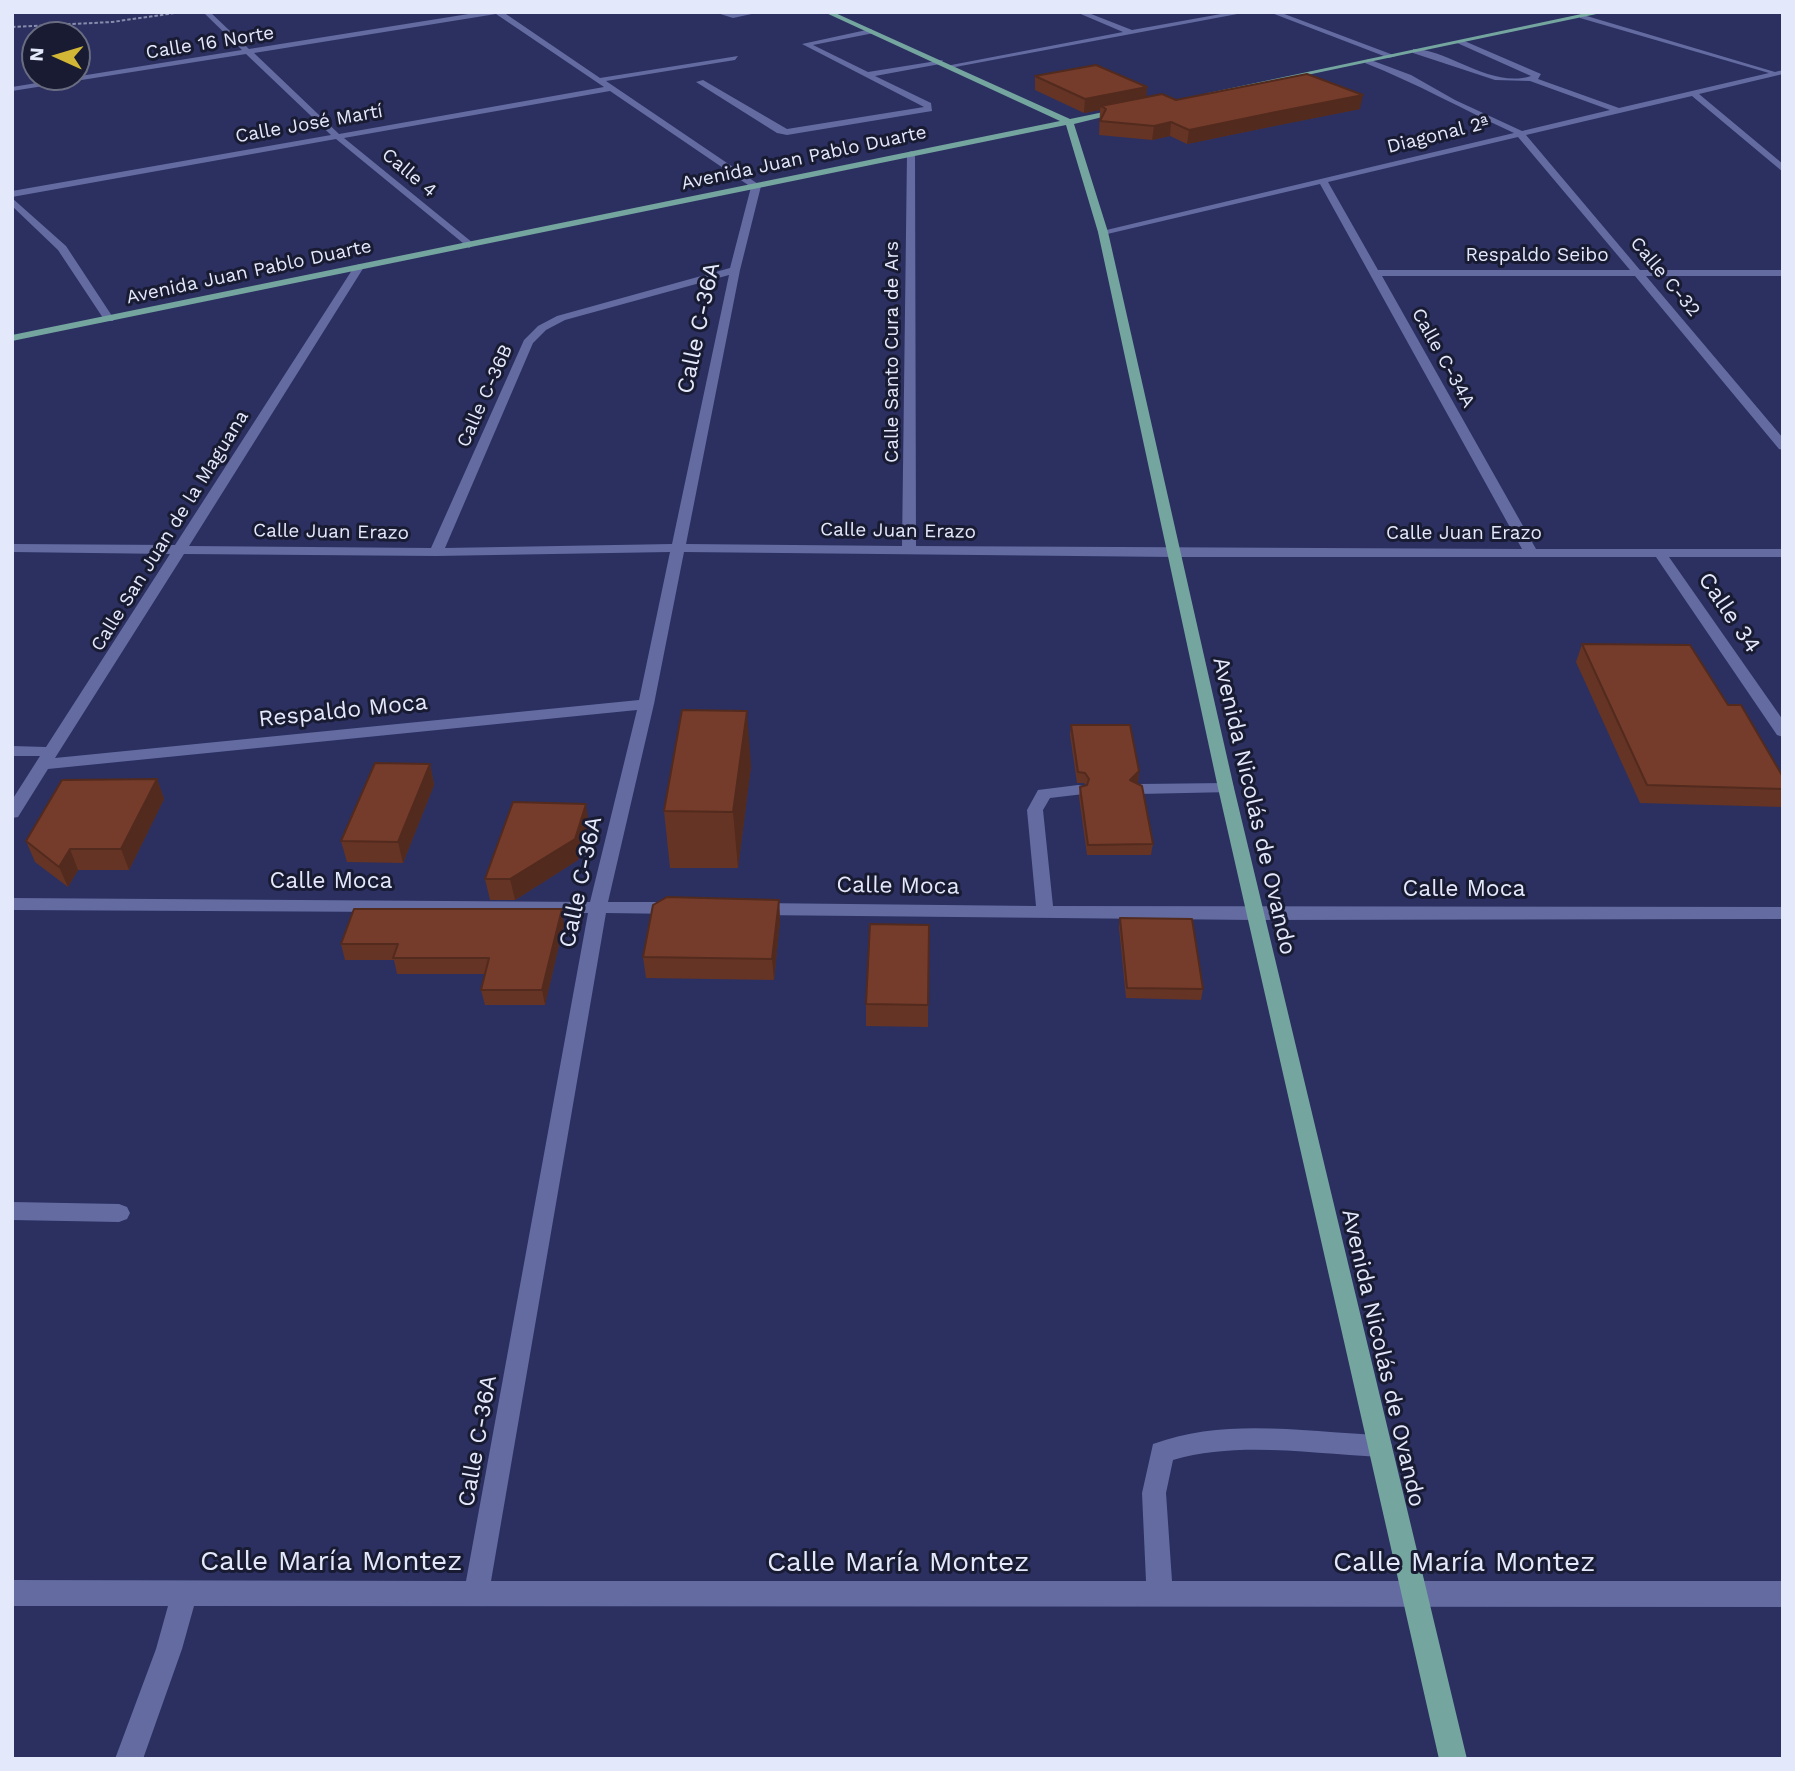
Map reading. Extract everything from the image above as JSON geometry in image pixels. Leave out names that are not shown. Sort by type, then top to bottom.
[{"type":"main road","points":[[827,12],[1069,122]]},
{"type":"main road","points":[[1205,94],[1603,12]]},
{"type":"main road","name":"Avenida Juan Pablo Duarte","points":[[12,338],[1137,108]]},
{"type":"main road","name":"Avenida Nicolás de Ovando","points":[[1069,122],[1102,232],[1226,788],[1453,1759]]},
{"type":"street","name":"Calle 4","points":[[206,12],[338,137],[469,245]]},
{"type":"street","name":"Calle 16 Norte","points":[[12,89],[497,12]]},
{"type":"street","points":[[497,12],[756,186]]},
{"type":"street","points":[[717,12],[733,16],[758,12]]},
{"type":"street","points":[[1079,12],[1132,33]]},
{"type":"street","points":[[865,75],[1132,33],[1245,12]]},
{"type":"street","points":[[1272,12],[1392,56]]},
{"type":"street","points":[[1583,16],[1780,73]]},
{"type":"street","points":[[700,82],[780,131],[787,132],[929,109],[928,105],[806,44],[871,31]]},
{"type":"street","points":[[1459,42],[1538,76],[1532,79]]},
{"type":"street","points":[[1416,51],[1503,80],[1532,79],[1617,110]]},
{"type":"street","points":[[1444,61],[1487,53]]},
{"type":"street","points":[[600,80],[735,58]]},
{"type":"street","points":[[1368,61],[1408,77],[1452,102],[1519,132]]},
{"type":"street","name":"Diagonal 2ª","points":[[1102,232],[1324,182],[1519,132],[1780,73]]},
{"type":"street","name":"Calle José Martí","points":[[12,194],[612,88]]},
{"type":"street","points":[[1693,93],[1781,165]]},
{"type":"street","name":"Calle C-32","points":[[1519,132],[1783,446]]},
{"type":"street","name":"Calle Santo Cura de Ars","points":[[909,550],[911,154]]},
{"type":"street","name":"Calle C-34A","points":[[1324,182],[1530,551]]},
{"type":"street","name":"Calle C-36A","points":[[476,1594],[598,907],[646,704],[735,271],[756,186]]},
{"type":"street","points":[[12,201],[62,248],[109,318]]},
{"type":"street","name":"Calle San Juan de la Maguana","points":[[12,814],[183,549],[359,267]]},
{"type":"street","name":"Calle C-36B","points":[[436,552],[528,342],[542,328],[561,318],[735,271]]},
{"type":"street","name":"Respaldo Seibo","points":[[1376,273],[1783,273]]},
{"type":"street","name":"Calle Juan Erazo","points":[[12,548],[436,552],[678,548],[1173,553],[1783,553]]},
{"type":"street","name":"Calle 34","points":[[1661,555],[1783,732]]},
{"type":"street","name":"Respaldo Moca","points":[[12,751],[49,758],[646,704]]},
{"type":"street","points":[[12,785],[31,786]]},
{"type":"street","points":[[1139,789],[1226,788]]},
{"type":"street","points":[[1045,912],[1035,810],[1044,794],[1078,790]]},
{"type":"street","name":"Calle Moca","points":[[12,904],[696,908]]},
{"type":"street","name":"Calle Moca","points":[[738,909],[1255,914],[1783,913]]},
{"type":"street","points":[[12,1211],[119,1213]]},
{"type":"street","points":[[1160,1594],[1154,1493],[1162,1452],[1187,1442],[1380,1446]]},
{"type":"street","name":"Calle María Montez","points":[[12,1593],[1783,1594]]},
{"type":"street","points":[[129,1759],[169,1649],[184,1593]]},
{"type":"path","points":[[12,27],[112,22],[182,12]]},
{"type":"building","points":[[1096,65],[1147,87],[1085,99],[1035,76]]},
{"type":"building","points":[[1307,74],[1363,95],[1189,130],[1171,122],[1154,126],[1100,121],[1106,109],[1101,106],[1162,94],[1176,100]]},
{"type":"building","points":[[1582,644],[1690,645],[1728,705],[1741,705],[1783,777],[1783,789],[1647,785]]},
{"type":"building","points":[[682,710],[747,711],[733,812],[664,811]]},
{"type":"building","points":[[1071,725],[1130,725],[1139,771],[1130,780],[1142,786],[1153,844],[1088,845],[1080,787],[1087,785],[1089,779],[1085,773],[1078,772]]},
{"type":"building","points":[[375,763],[430,764],[398,842],[341,841]]},
{"type":"building","points":[[157,779],[121,849],[70,849],[59,867],[26,841],[62,780]]},
{"type":"building","points":[[513,802],[586,804],[575,839],[510,879],[485,879]]},
{"type":"building","points":[[667,897],[779,900],[772,959],[643,957],[653,905]]},
{"type":"building","points":[[354,909],[562,909],[542,990],[481,990],[489,958],[393,958],[398,944],[341,944]]},
{"type":"building","points":[[1120,918],[1192,919],[1203,989],[1127,988]]},
{"type":"building","points":[[870,924],[929,925],[928,1005],[866,1004]]}]
